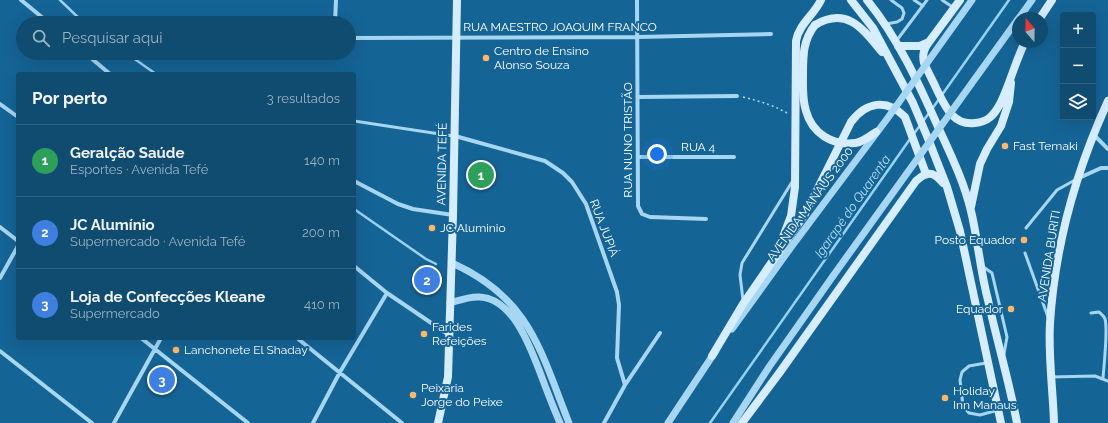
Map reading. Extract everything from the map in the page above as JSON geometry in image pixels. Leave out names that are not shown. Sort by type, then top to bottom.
[{"type":"main road","name":"AVENIDA TEFÉ","points":[[438,423],[448,377],[450,335],[458,0]]},
{"type":"main road","points":[[776,257],[790,216],[796,178],[795,49],[797,34],[821,0]]},
{"type":"main road","points":[[852,0],[873,28],[913,103],[947,187],[960,231],[1001,423]]},
{"type":"main road","points":[[867,0],[885,24],[922,91],[950,153],[970,209],[987,298],[1017,423]]},
{"type":"main road","points":[[960,0],[929,42],[922,56],[948,111],[957,120],[963,123],[976,123],[988,120],[1000,104],[1023,48]]},
{"type":"main road","points":[[1044,12],[1052,0]]},
{"type":"main road","points":[[876,132],[855,143],[843,143],[830,140],[819,134],[811,124],[806,111],[804,99],[803,56],[805,42],[809,32],[815,25],[824,19],[836,17],[847,19],[855,23],[864,31],[894,66]]},
{"type":"main road","points":[[897,44],[916,46],[929,42]]},
{"type":"main road","points":[[970,209],[980,164],[1001,126],[1009,102],[1012,74]]},
{"type":"main road","name":"AVENIDA BURITI","points":[[1054,423],[1050,324],[1062,235],[1077,179],[1093,134],[1108,101]]},
{"type":"main road","points":[[712,356],[743,304],[805,214],[852,122],[857,114],[864,108],[883,104],[894,108],[905,117],[926,174]]},
{"type":"main road","points":[[742,423],[812,328],[916,181],[926,174],[938,176],[947,187]]},
{"type":"street","points":[[22,0],[41,16]]},
{"type":"street","points":[[335,16],[336,0]]},
{"type":"street","name":"RUA NUNO TRISTÃO","points":[[637,0],[638,206],[642,214],[650,217],[706,219]]},
{"type":"street","name":"AVENIDA MANAUS 2000","points":[[668,423],[712,356],[972,0]]},
{"type":"street","points":[[1023,12],[1032,0]]},
{"type":"street","points":[[733,423],[769,367],[833,276],[1012,26]]},
{"type":"street","name":"RUA MAESTRO JOAQUIM FRANCO","points":[[356,38],[638,37],[771,34]]},
{"type":"street","points":[[93,60],[108,72]]},
{"type":"street","points":[[638,97],[737,96]]},
{"type":"street","points":[[0,104],[16,116]]},
{"type":"street","points":[[1093,134],[1108,149]]},
{"type":"street","name":"RUA JUPIÁ","points":[[455,136],[545,161],[563,173],[579,193],[586,204],[617,292],[619,305],[617,358],[625,385]]},
{"type":"street","name":"RUA 4","points":[[638,157],[734,157]]},
{"type":"street","points":[[1077,179],[1102,168],[1108,168]]},
{"type":"street","points":[[356,182],[398,204],[413,209],[453,216]]},
{"type":"street","points":[[0,227],[16,239]]},
{"type":"street","points":[[0,278],[16,250]]},
{"type":"street","points":[[452,263],[485,281],[503,295],[529,327],[569,423]]},
{"type":"street","points":[[356,268],[387,293],[450,335]]},
{"type":"street","points":[[313,423],[340,372],[387,293]]},
{"type":"street","points":[[450,303],[470,297],[481,297],[492,300],[512,315],[528,342],[560,423]]},
{"type":"street","points":[[604,423],[625,385],[660,333]]},
{"type":"street","points":[[144,340],[248,423]]},
{"type":"street","points":[[114,423],[160,340]]},
{"type":"street","points":[[300,340],[402,423]]},
{"type":"street","points":[[0,351],[92,423]]},
{"type":"lane","points":[[885,24],[897,22],[902,19],[904,13],[902,8],[891,0]]},
{"type":"lane","points":[[914,0],[923,6]]},
{"type":"lane","points":[[897,44],[927,0]]},
{"type":"lane","points":[[942,0],[954,8]]},
{"type":"lane","points":[[356,121],[455,136]]},
{"type":"lane","points":[[743,304],[740,275],[742,263],[796,178]]},
{"type":"lane","points":[[1026,228],[1057,190],[1077,179]]},
{"type":"lane","points":[[1024,253],[1050,324]]},
{"type":"lane","points":[[1091,313],[1099,312],[1105,320],[1106,343],[1103,378]]},
{"type":"lane","points":[[988,362],[969,366],[962,372],[960,380],[963,406],[969,413],[980,414],[998,410]]},
{"type":"lane","points":[[1051,377],[1095,376],[1108,381]]},
{"type":"path","points":[[737,96],[778,107],[795,118]]},
{"type":"waterway","points":[[60,0],[77,16]]},
{"type":"waterway","name":"Igarapé do Quarenta","points":[[932,109],[1009,0]]},
{"type":"waterway","points":[[136,60],[153,72]]},
{"type":"waterway","name":"Igarapé do Quarenta","points":[[913,135],[929,113]]},
{"type":"waterway","name":"Igarapé do Quarenta","points":[[710,423],[910,139]]},
{"type":"waterway","points":[[356,210],[426,259],[436,264]]},
{"type":"place","name":"Centro de Ensino Alonso Souza","points":[[486,58]]},
{"type":"place","name":"Fast Temaki","points":[[1005,146]]},
{"type":"place","name":"Geralção Saúde","points":[[481,175]]},
{"type":"place","name":"JC Aluminio","points":[[432,228]]},
{"type":"place","name":"Posto Equador","points":[[1024,240]]},
{"type":"place","name":"JC Alumínio","points":[[427,280]]},
{"type":"place","name":"Equador","points":[[1011,309]]},
{"type":"place","name":"Farides Refeições","points":[[424,334]]},
{"type":"place","name":"Lanchonete El Shaday","points":[[176,350]]},
{"type":"place","name":"Loja de Confecções Kleane","points":[[162,380]]},
{"type":"place","name":"Peixaria Jorge do Peixe","points":[[413,395]]},
{"type":"place","name":"Holiday Inn Manaus","points":[[945,398]]}]
